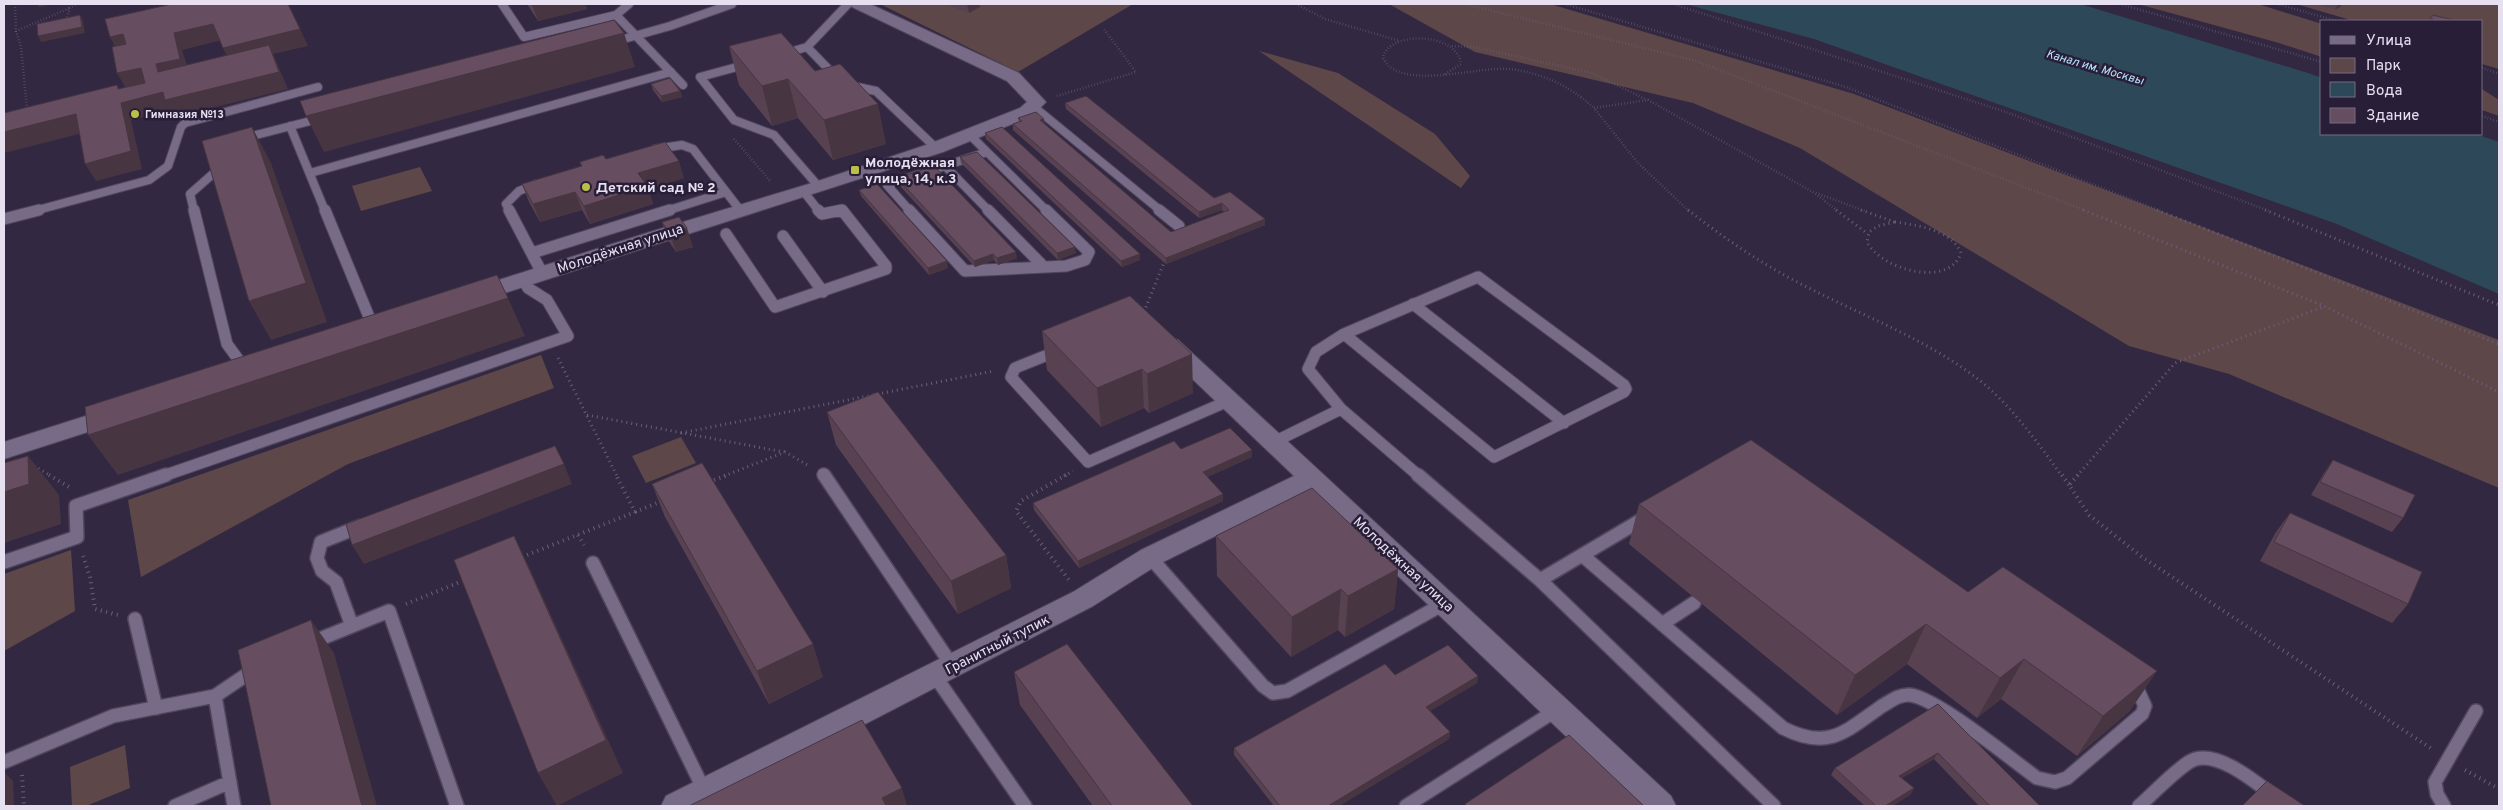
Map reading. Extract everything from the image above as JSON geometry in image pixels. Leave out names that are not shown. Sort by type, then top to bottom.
[{"type":"street","points":[[858,4],[1013,77],[1035,104]]},
{"type":"street","name":"Молодёжная улица","points":[[448,304],[936,148],[1026,112],[1035,104]]},
{"type":"street","name":"Молодёжная улица","points":[[1144,322],[1313,478],[1660,806]]},
{"type":"street","points":[[6,450],[140,406]]},
{"type":"street","name":"Гранитный тупик","points":[[677,806],[944,672],[1083,599],[1150,557],[1313,478]]},
{"type":"lane","points":[[502,4],[524,37],[616,15],[629,4]]},
{"type":"lane","points":[[606,44],[670,26],[732,4]]},
{"type":"lane","points":[[772,57],[807,47],[848,4]]},
{"type":"lane","points":[[616,15],[634,36],[683,85]]},
{"type":"lane","points":[[807,47],[843,84],[876,91],[936,148]]},
{"type":"lane","points":[[726,234],[772,305],[781,306],[882,272],[886,266],[842,210],[822,214],[802,192],[774,134],[734,120],[700,77],[754,62]]},
{"type":"lane","points":[[310,173],[671,72]]},
{"type":"lane","points":[[4,219],[149,180],[168,166],[181,126],[184,123],[318,88]]},
{"type":"lane","points":[[1035,104],[1179,226]]},
{"type":"lane","points":[[242,372],[238,359],[227,344],[190,194],[256,135],[329,116]]},
{"type":"lane","points":[[290,126],[374,329]]},
{"type":"lane","points":[[970,135],[988,152],[1089,252],[1085,260],[1066,266],[965,271],[887,185],[988,152]]},
{"type":"lane","points":[[646,152],[665,146],[682,146],[693,149],[740,210]]},
{"type":"lane","points":[[945,166],[1044,267]]},
{"type":"lane","points":[[4,562],[77,537],[76,506],[568,336],[547,300],[528,288],[533,276],[532,253],[506,204],[512,195],[523,188],[542,182]]},
{"type":"lane","points":[[532,253],[726,192]]},
{"type":"lane","points":[[782,236],[822,292]]},
{"type":"lane","points":[[1344,334],[1494,457],[1624,392],[1626,389],[1624,385],[1478,277],[1344,334],[1316,352],[1308,369],[1341,409],[1540,580],[1774,806]]},
{"type":"lane","points":[[1413,304],[1564,423]]},
{"type":"lane","points":[[1069,346],[1015,368],[1011,376],[1088,462],[1228,401]]},
{"type":"lane","points":[[1274,442],[1341,409]]},
{"type":"lane","points":[[823,474],[1025,806]]},
{"type":"lane","points":[[1540,580],[1660,509]]},
{"type":"lane","points":[[352,626],[336,582],[322,571],[317,558],[321,542],[372,521]]},
{"type":"lane","points":[[1582,555],[1783,728],[1799,737],[1818,741],[1836,737],[1894,698],[1907,695],[1925,699],[1939,707],[2037,778],[2055,782],[2067,778],[2142,714],[2145,706],[2139,693],[2120,679]]},
{"type":"lane","points":[[1150,557],[1263,686],[1274,693],[1287,691],[1445,602]]},
{"type":"lane","points":[[593,563],[705,792]]},
{"type":"lane","points":[[1662,624],[1694,603]]},
{"type":"lane","points":[[297,648],[389,610],[457,806]]},
{"type":"lane","points":[[136,619],[156,708]]},
{"type":"lane","points":[[4,762],[113,716],[215,696],[270,659]]},
{"type":"lane","points":[[215,696],[234,806]]},
{"type":"lane","points":[[1406,806],[1558,709]]},
{"type":"lane","points":[[2444,806],[2437,794],[2435,782],[2476,711]]},
{"type":"lane","points":[[2139,806],[2189,762],[2198,757],[2211,758],[2224,763],[2287,806]]},
{"type":"lane","points":[[175,806],[230,782]]},
{"type":"path","points":[[14,4],[16,31],[21,47],[27,111],[19,113]]},
{"type":"path","points":[[16,31],[77,4]]},
{"type":"path","points":[[1296,4],[1325,18],[1401,42]]},
{"type":"path","points":[[1465,4],[1522,17],[1620,44],[1696,61],[2108,219],[2324,306],[2499,392]]},
{"type":"path","points":[[1565,4],[1846,87],[2499,344]]},
{"type":"path","points":[[1672,4],[2006,112],[2301,223],[2499,305]]},
{"type":"path","points":[[2120,4],[2320,61]]},
{"type":"path","points":[[2276,4],[2333,20]]},
{"type":"path","points":[[67,17],[70,8]]},
{"type":"path","points":[[1035,104],[1136,72],[1103,28]]},
{"type":"path","points":[[1868,234],[1813,192],[1648,100],[1592,73],[1474,47],[1452,46],[1430,40],[1401,42],[1388,47],[1384,52],[1383,58],[1386,64],[1405,73],[1418,76],[1519,70],[1568,87],[1594,108],[1605,125],[1640,164],[1686,210],[1745,251],[1802,284],[1880,322],[1964,368],[2015,413],[2089,515],[2142,557],[2420,741]]},
{"type":"path","points":[[1445,74],[1461,64],[1462,58],[1459,52],[1452,46]]},
{"type":"path","points":[[2483,68],[2499,74]]},
{"type":"path","points":[[1594,108],[1648,100]]},
{"type":"path","points":[[2483,116],[2499,122]]},
{"type":"path","points":[[728,133],[802,192]]},
{"type":"path","points":[[1813,192],[1895,222],[1924,226],[1949,238],[1957,246],[1960,255],[1958,262],[1951,268],[1940,272],[1909,270],[1880,258],[1871,250],[1867,241],[1868,234],[1873,228],[1895,222]]},
{"type":"path","points":[[1144,322],[1179,226]]},
{"type":"path","points":[[2069,486],[2175,363],[2324,306]]},
{"type":"path","points":[[681,433],[968,375],[1015,368]]},
{"type":"path","points":[[564,370],[635,512]]},
{"type":"path","points":[[588,416],[785,452],[823,474]]},
{"type":"path","points":[[6,450],[74,490],[76,506]]},
{"type":"path","points":[[705,484],[785,452]]},
{"type":"path","points":[[1083,599],[1016,511],[1021,500],[1088,462]]},
{"type":"path","points":[[515,560],[670,498]]},
{"type":"path","points":[[77,537],[90,577],[95,609],[136,619]]},
{"type":"path","points":[[389,610],[470,578]]},
{"type":"path","points":[[21,754],[24,806]]},
{"type":"path","points":[[2447,760],[2499,789]]},
{"type":"green space","points":[[880,4],[1133,4],[1018,72]]},
{"type":"green space","points":[[1389,4],[1550,4],[1854,94],[2499,340],[2499,488],[2229,374],[2129,346],[1800,148],[1693,103],[1475,52]]},
{"type":"green space","points":[[2138,4],[2258,4],[2320,23],[2320,56]]},
{"type":"green space","points":[[2296,4],[2499,4],[2499,69],[2483,64],[2483,20],[2351,20]]},
{"type":"green space","points":[[1259,51],[1338,73],[1435,134],[1470,176],[1461,188]]},
{"type":"green space","points":[[2483,90],[2499,100],[2499,116],[2483,110]]},
{"type":"green space","points":[[420,167],[432,191],[361,211],[352,186]]},
{"type":"green space","points":[[541,355],[554,388],[348,464],[141,577],[128,500]]},
{"type":"green space","points":[[681,437],[696,463],[646,483],[632,456]]},
{"type":"green space","points":[[71,550],[75,611],[4,651],[4,574]]},
{"type":"green space","points":[[125,745],[130,788],[86,806],[72,806],[70,767]]},
{"type":"water","name":"Канал им. Москвы","points":[[1685,4],[2080,4],[2320,77],[2320,135],[2479,135],[2499,142],[2499,294],[2337,224],[1814,39]]},
{"type":"building","points":[[172,4],[288,4],[300,29],[223,48],[213,24],[174,33],[180,59],[156,64],[158,72],[269,45],[279,72],[165,100],[163,92],[121,103],[131,151],[85,164],[76,114],[4,132],[4,113],[117,85],[118,89],[145,83],[141,68],[117,73],[112,47],[126,44],[123,34],[110,37],[105,19]]},
{"type":"building","points":[[80,15],[82,27],[38,36],[37,24]]},
{"type":"building","points":[[2433,15],[2453,20],[2434,20],[2430,19]]},
{"type":"building","points":[[614,20],[624,33],[306,116],[300,101]]},
{"type":"building","points":[[781,33],[815,71],[840,64],[878,104],[824,120],[788,79],[762,86],[729,46]]},
{"type":"building","points":[[670,78],[680,91],[661,96],[651,84]]},
{"type":"building","points":[[1086,96],[1214,198],[1230,192],[1265,219],[1166,258],[1013,124],[1022,121],[1018,118],[1036,112],[1044,119],[1040,120],[1171,232],[1229,210],[1222,203],[1199,212],[1065,103]]},
{"type":"building","points":[[252,127],[306,283],[249,301],[202,141]]},
{"type":"building","points":[[1002,127],[1140,254],[1121,261],[985,133]]},
{"type":"building","points":[[665,142],[679,161],[638,173],[647,186],[584,206],[575,192],[533,204],[522,184],[582,166],[580,162],[603,155],[606,159]]},
{"type":"building","points":[[977,152],[1075,247],[1057,253],[960,157]]},
{"type":"building","points":[[934,166],[1016,252],[997,258],[993,254],[974,261],[897,178]]},
{"type":"building","points":[[877,184],[947,261],[928,268],[859,190]]},
{"type":"building","points":[[679,217],[687,228],[670,234],[662,222]]},
{"type":"building","points":[[497,275],[508,298],[88,435],[85,407]]},
{"type":"building","points":[[1130,296],[1192,354],[1147,374],[1142,369],[1097,388],[1042,331]]},
{"type":"building","points":[[878,392],[1006,555],[951,581],[827,412]]},
{"type":"building","points":[[1230,428],[1252,450],[1203,472],[1223,494],[1078,561],[1033,503],[1174,441],[1181,449]]},
{"type":"building","points":[[1751,440],[1968,592],[2003,567],[2157,671],[2103,716],[2024,659],[2000,678],[1926,624],[1855,675],[1639,504]]},
{"type":"building","points":[[555,446],[564,464],[352,545],[346,524]]},
{"type":"building","points":[[28,456],[29,484],[4,492],[4,463]]},
{"type":"building","points":[[2333,460],[2415,495],[2403,518],[2320,482]]},
{"type":"building","points":[[702,463],[813,644],[757,671],[652,484]]},
{"type":"building","points":[[1312,488],[1398,569],[1348,596],[1341,589],[1292,617],[1216,536]]},
{"type":"building","points":[[2290,513],[2422,572],[2408,604],[2274,542]]},
{"type":"building","points":[[514,536],[606,740],[538,773],[454,560]]},
{"type":"building","points":[[311,620],[362,806],[271,806],[238,650]]},
{"type":"building","points":[[1067,644],[1193,806],[1112,806],[1014,672]]},
{"type":"building","points":[[1448,645],[1478,676],[1426,707],[1450,732],[1328,806],[1280,806],[1234,748],[1385,664],[1395,675]]},
{"type":"building","points":[[1938,704],[2040,806],[1990,806],[1938,753],[1899,776],[1914,788],[1885,806],[1876,806],[1835,768]]},
{"type":"building","points":[[862,720],[902,788],[882,798],[886,806],[689,806]]},
{"type":"building","points":[[1569,735],[1644,806],[1467,806],[1465,804]]},
{"type":"building","points":[[2267,781],[2305,806],[2242,806]]},
{"type":"place","name":"Гимназия №13","points":[[135,114]]},
{"type":"place","name":"Молодёжная улица, 14, к.3","points":[[855,170]]},
{"type":"place","name":"Детский сад № 2","points":[[586,187]]}]
